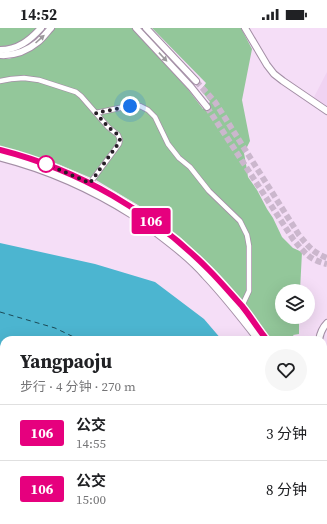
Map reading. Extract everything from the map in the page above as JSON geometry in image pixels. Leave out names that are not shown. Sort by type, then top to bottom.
[{"type":"main road","points":[[0,50],[20,46],[33,37],[42,28]]},
{"type":"main road","points":[[0,55],[8,56],[22,52],[38,42],[51,28]]},
{"type":"main road","points":[[136,28],[191,87],[207,107]]},
{"type":"main road","points":[[146,28],[196,80]]},
{"type":"main road","points":[[245,28],[274,74],[327,111]]},
{"type":"main road","points":[[0,150],[56,168],[90,183],[136,210],[178,241],[209,270],[242,306],[264,336]]},
{"type":"main road","points":[[0,157],[55,175],[87,189],[133,216],[173,246],[204,274],[238,312],[256,336]]},
{"type":"main road","points":[[320,336],[327,323]]},
{"type":"street","points":[[0,81],[24,78],[39,80],[76,92],[108,127],[118,135],[120,140],[118,144],[90,183]]},
{"type":"street","points":[[96,113],[130,106],[140,106],[148,110],[155,117],[168,144],[179,158],[190,167],[209,191],[240,221],[247,235],[250,246],[249,291],[242,306]]},
{"type":"shaded area","points":[[327,72],[327,108],[313,99]]},
{"type":"green space","points":[[0,28],[38,28],[21,42],[0,46]]},
{"type":"green space","points":[[53,28],[132,28],[187,88],[203,109],[210,102],[201,90],[206,83],[152,28],[241,28],[252,49],[242,100],[250,141],[244,153],[248,177],[273,218],[282,237],[293,248],[302,252],[300,284],[275,284],[275,324],[299,324],[299,334],[294,336],[269,336],[212,267],[180,237],[138,205],[96,180],[58,164],[0,146],[0,59],[9,59],[23,54]]},
{"type":"water","points":[[0,243],[95,264],[155,282],[204,319],[219,336],[0,336]]},
{"type":"ferry route","points":[[0,312],[55,328],[72,336]]},
{"type":"tunnel","points":[[196,81],[215,102],[299,235],[311,249],[327,258]]},
{"type":"tunnel","points":[[207,107],[293,239],[311,258],[327,264]]},
{"type":"bus line","name":"106","points":[[0,150],[56,168],[90,183],[136,210],[178,241],[209,270],[242,306],[264,336]]},
{"type":"route","points":[[46,164],[90,183],[120,140],[118,135],[108,127],[96,113],[130,106]]}]
